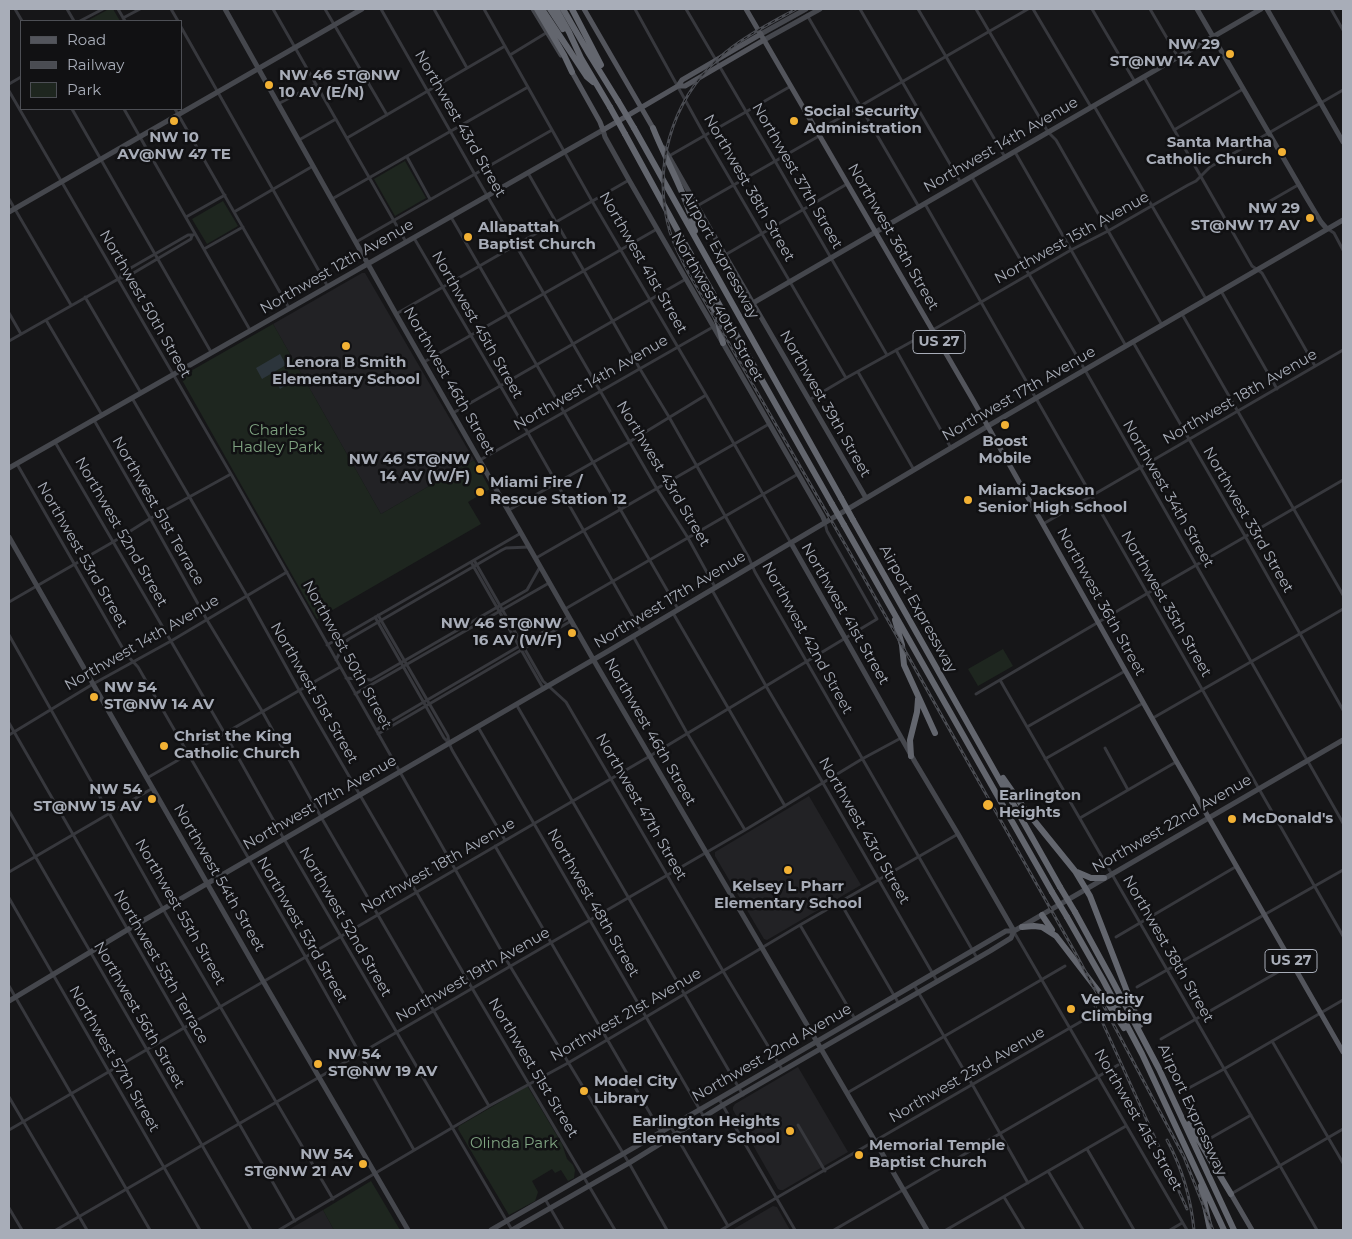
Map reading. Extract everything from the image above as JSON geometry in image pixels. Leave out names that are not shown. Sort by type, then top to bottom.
[{"type":"highway","points":[[537,9],[572,72]]},
{"type":"highway","points":[[542,9],[587,77],[599,88]]},
{"type":"highway","points":[[550,9],[581,58]]},
{"type":"highway","name":"Airport Expressway","points":[[556,9],[581,58],[694,260],[1103,980],[1142,1054],[1224,1230]]},
{"type":"highway","name":"Airport Expressway","points":[[563,9],[611,87],[1075,912],[1144,1038],[1234,1230]]},
{"type":"highway","points":[[572,9],[611,87]]},
{"type":"highway","points":[[653,128],[690,214],[697,239]]},
{"type":"highway","points":[[694,260],[716,316],[722,342]]},
{"type":"highway","points":[[891,607],[902,645],[904,665],[935,733]]},
{"type":"highway","points":[[912,756],[910,740],[918,705],[915,688]]},
{"type":"highway","points":[[976,736],[1018,800],[1075,871],[1090,896],[1105,931],[1144,1038]]},
{"type":"highway","points":[[1075,871],[1087,877],[1104,878]]},
{"type":"highway","points":[[1042,915],[1109,1005],[1142,1054]]},
{"type":"highway","points":[[1022,926],[1042,927],[1056,936]]},
{"type":"highway","points":[[1177,1105],[1231,1194]]},
{"type":"highway","points":[[1197,1172],[1210,1230]]},
{"type":"main road","name":"Northwest 46th Street","points":[[225,9],[549,583],[927,1230]]},
{"type":"main road","points":[[9,212],[362,9]]},
{"type":"main road","name":"Northwest 40th Street","points":[[533,9],[546,33],[572,72],[629,180],[825,522]]},
{"type":"main road","name":"Northwest 39th Street","points":[[586,9],[696,206],[866,498]]},
{"type":"main road","name":"Northwest 36th Street","points":[[746,9],[988,426],[1143,703],[1343,1052]]},
{"type":"main road","name":"Northwest 12th Avenue","points":[[9,468],[602,130],[678,86],[682,80],[805,9]]},
{"type":"main road","name":"Northwest 12th Avenue","points":[[678,86],[685,86],[820,9]]},
{"type":"main road","points":[[1197,9],[1298,185],[1327,229]]},
{"type":"main road","name":"Northwest 14th Avenue","points":[[753,303],[1262,9]]},
{"type":"main road","points":[[1267,9],[1343,142]]},
{"type":"main road","name":"Northwest 17th Avenue","points":[[9,1001],[89,952],[1343,220]]},
{"type":"main road","name":"Northwest 54th Street","points":[[9,537],[207,884],[408,1230]]},
{"type":"main road","name":"Northwest 41st Street","points":[[791,543],[901,738],[1014,931]]},
{"type":"main road","name":"Northwest 22nd Avenue","points":[[491,1230],[1006,931],[1014,931],[1343,740]]},
{"type":"main road","name":"Northwest 22nd Avenue","points":[[512,1230],[1011,938],[1014,931]]},
{"type":"main road","points":[[1231,1194],[1252,1230]]},
{"type":"street","points":[[15,9],[21,20]]},
{"type":"street","points":[[67,9],[73,20]]},
{"type":"street","points":[[82,20],[103,9]]},
{"type":"street","points":[[118,9],[124,20],[140,9]]},
{"type":"street","points":[[171,9],[177,20]]},
{"type":"street","points":[[272,9],[406,242]]},
{"type":"street","points":[[325,9],[387,115]]},
{"type":"street","name":"Northwest 43rd Street","points":[[381,9],[474,174],[657,489],[688,538],[766,686],[937,981]]},
{"type":"street","points":[[434,9],[467,68]]},
{"type":"street","name":"Northwest 41st Street","points":[[484,9],[592,201],[791,543]]},
{"type":"street","name":"Northwest 38th Street","points":[[634,9],[705,136],[846,378]]},
{"type":"street","name":"Northwest 37th Street","points":[[686,9],[887,355]]},
{"type":"street","points":[[805,9],[919,207]]},
{"type":"street","points":[[860,9],[961,183]]},
{"type":"street","points":[[918,9],[1005,157]]},
{"type":"street","points":[[976,9],[1048,132],[1056,140],[1162,325]]},
{"type":"street","points":[[696,206],[775,161],[902,81],[1028,9]]},
{"type":"street","points":[[1033,9],[1153,205],[1206,299]]},
{"type":"street","points":[[1092,9],[1135,82]]},
{"type":"street","points":[[1150,9],[1178,57]]},
{"type":"street","points":[[1331,9],[1343,30]]},
{"type":"street","points":[[182,29],[328,287]]},
{"type":"street","points":[[510,55],[546,33]]},
{"type":"street","points":[[347,138],[505,46]]},
{"type":"street","points":[[1144,77],[1252,266],[1262,273],[1315,366]]},
{"type":"street","points":[[9,84],[20,78]]},
{"type":"street","points":[[278,104],[316,84]]},
{"type":"street","points":[[669,156],[791,86]]},
{"type":"street","points":[[332,199],[528,87]]},
{"type":"street","points":[[1174,130],[1243,88]]},
{"type":"street","name":"Northwest 15th Avenue","points":[[809,400],[1071,250],[1196,181],[1210,167],[1343,90]]},
{"type":"street","name":"Northwest 50th Street","points":[[9,91],[20,110]]},
{"type":"street","name":"Northwest 50th Street","points":[[20,110],[119,278],[510,966],[624,1154],[667,1230]]},
{"type":"street","points":[[73,110],[211,352]]},
{"type":"street","points":[[125,110],[250,330]]},
{"type":"street","points":[[176,110],[290,308]]},
{"type":"street","points":[[298,140],[336,119]]},
{"type":"street","points":[[356,242],[552,130]]},
{"type":"street","points":[[1015,152],[1126,346]]},
{"type":"street","points":[[407,157],[430,200]]},
{"type":"street","points":[[234,212],[313,166]]},
{"type":"street","name":"Northwest 42nd Street","points":[[527,173],[726,516],[755,572],[977,958]]},
{"type":"street","name":"Northwest 34th Street","points":[[972,177],[1085,370],[1343,823]]},
{"type":"street","points":[[396,314],[629,180]]},
{"type":"street","points":[[725,255],[848,184]]},
{"type":"street","points":[[1258,208],[1298,185]]},
{"type":"street","points":[[186,217],[225,195]]},
{"type":"street","points":[[9,199],[72,305]]},
{"type":"street","name":"Northwest 35th Street","points":[[925,204],[1343,936]]},
{"type":"street","points":[[451,216],[650,560],[675,611],[728,708],[785,806]]},
{"type":"street","points":[[204,249],[243,227]]},
{"type":"street","points":[[424,362],[658,228]]},
{"type":"street","points":[[1327,229],[1334,233],[1343,250]]},
{"type":"street","points":[[9,340],[119,278],[122,273],[188,235],[194,234]]},
{"type":"street","points":[[119,278],[125,278],[191,239],[194,234]]},
{"type":"street","name":"Northwest 45th Street","points":[[413,238],[528,433],[641,631]]},
{"type":"street","points":[[453,413],[686,278]]},
{"type":"street","points":[[1221,291],[1277,388]]},
{"type":"street","points":[[85,297],[141,393]]},
{"type":"street","points":[[9,313],[21,334]]},
{"type":"street","points":[[1182,313],[1343,595]]},
{"type":"street","points":[[46,320],[102,416]]},
{"type":"street","name":"Northwest 14th Avenue","points":[[480,460],[714,327]]},
{"type":"street","name":"Northwest 33rd Street","points":[[1133,342],[1343,710]]},
{"type":"street","points":[[896,350],[951,448]]},
{"type":"street","name":"Northwest 18th Avenue","points":[[1043,524],[1343,350]]},
{"type":"street","points":[[858,372],[914,470]]},
{"type":"street","points":[[509,510],[630,442],[706,395]]},
{"type":"street","name":"Northwest 51st Street","points":[[132,398],[247,596],[298,690],[616,1230]]},
{"type":"street","name":"Northwest 51st Terrace","points":[[94,420],[207,620],[262,711],[321,817],[489,1106]]},
{"type":"street","points":[[536,558],[769,424]]},
{"type":"street","name":"Northwest 52nd Street","points":[[55,442],[512,1230]]},
{"type":"street","name":"Northwest 53rd Street","points":[[17,464],[126,654],[138,667],[305,956],[414,1150]]},
{"type":"street","points":[[565,610],[798,473]]},
{"type":"street","points":[[9,602],[113,542],[150,518],[190,498],[231,474]]},
{"type":"street","points":[[976,694],[1245,536],[1343,481]]},
{"type":"street","name":"Northwest 40th Street","points":[[825,522],[827,531],[877,619]]},
{"type":"street","points":[[327,645],[521,533]]},
{"type":"street","points":[[504,543],[506,548]]},
{"type":"street","points":[[336,660],[345,642],[350,638],[475,565],[506,548],[530,547]]},
{"type":"street","name":"Northwest 47th Street","points":[[473,561],[499,609],[524,646],[543,688]]},
{"type":"street","points":[[528,592],[540,566]]},
{"type":"street","name":"Northwest 14th Avenue","points":[[9,735],[93,684],[171,641],[287,572]]},
{"type":"street","points":[[356,694],[403,662],[528,592],[549,583]]},
{"type":"street","points":[[424,589],[427,593]]},
{"type":"street","points":[[396,605],[398,610]]},
{"type":"street","points":[[1152,718],[1343,610]]},
{"type":"street","points":[[376,616],[439,724],[444,738],[449,743],[505,840]]},
{"type":"street","points":[[377,732],[570,618]]},
{"type":"street","name":"Northwest 18th Avenue","points":[[9,1130],[650,756],[877,619]]},
{"type":"street","name":"Northwest 47th Street","points":[[511,628],[520,649],[543,681],[566,702],[783,1071]]},
{"type":"street","points":[[347,634],[350,638]]},
{"type":"street","name":"Northwest 55th Street","points":[[9,635],[164,909],[333,1198]]},
{"type":"street","points":[[346,678],[372,682],[405,666],[451,636]]},
{"type":"street","points":[[633,636],[687,733],[745,830]]},
{"type":"street","points":[[147,778],[340,667]]},
{"type":"street","points":[[1027,727],[1125,670]]},
{"type":"street","name":"Northwest 38th Street","points":[[1000,680],[1317,1230]]},
{"type":"street","points":[[1045,759],[1143,703]]},
{"type":"street","points":[[516,704],[743,1095]]},
{"type":"street","name":"Northwest 55th Terrace","points":[[9,723],[295,1221]]},
{"type":"street","name":"Northwest 48th Street","points":[[477,727],[704,1117]]},
{"type":"street","name":"Northwest 19th Avenue","points":[[56,1230],[901,738]]},
{"type":"street","points":[[1105,748],[1128,790]]},
{"type":"street","points":[[1080,818],[1177,762]]},
{"type":"street","points":[[9,872],[153,788]]},
{"type":"street","name":"Northwest 56th Street","points":[[9,811],[251,1230]]},
{"type":"street","name":"Northwest 21st Avenue","points":[[279,1230],[489,1106],[646,1018],[800,925],[958,834]]},
{"type":"street","points":[[495,846],[666,1139]]},
{"type":"street","points":[[1116,937],[1237,866]]},
{"type":"street","points":[[1137,987],[1343,870]]},
{"type":"street","name":"Northwest 57th Street","points":[[9,898],[200,1230]]},
{"type":"street","points":[[840,902],[898,1004]]},
{"type":"street","points":[[800,925],[855,1019]]},
{"type":"street","name":"Northwest 41st Street","points":[[1014,931],[1187,1230]]},
{"type":"street","points":[[1161,1039],[1292,963]]},
{"type":"street","points":[[847,1093],[1065,966]]},
{"type":"street","points":[[914,984],[1028,1183]]},
{"type":"street","points":[[9,986],[150,1230]]},
{"type":"street","points":[[1187,1089],[1343,1000]]},
{"type":"street","name":"Northwest 23rd Avenue","points":[[721,1230],[1094,1014]]},
{"type":"street","points":[[1272,1041],[1343,1163]]},
{"type":"street","points":[[834,1230],[1118,1065]]},
{"type":"street","points":[[9,1097],[87,1230]]},
{"type":"street","points":[[719,1098],[794,1230]]},
{"type":"street","points":[[1209,1139],[1251,1115]]},
{"type":"street","points":[[798,1125],[825,1171]]},
{"type":"street","points":[[671,1126],[728,1226]]},
{"type":"street","points":[[946,1230],[1126,1126]]},
{"type":"street","points":[[1231,1194],[1343,1129]]},
{"type":"street","points":[[1087,1148],[1134,1230]]},
{"type":"street","points":[[1048,1171],[1083,1230]]},
{"type":"street","points":[[1004,1197],[1024,1230]]},
{"type":"street","points":[[545,1199],[563,1230]]},
{"type":"street","points":[[9,1208],[22,1230]]},
{"type":"street","points":[[1170,1230],[1182,1223]]},
{"type":"shaded area","points":[[365,273],[474,460],[381,514],[273,324]]},
{"type":"shaded area","points":[[280,354],[286,365],[262,379],[256,368]]},
{"type":"shaded area","points":[[290,374],[294,380],[280,389],[276,382]]},
{"type":"shaded area","name":"Kelsey L Pharr Elementary School","points":[[809,796],[861,885],[767,940],[764,939],[715,856],[715,852]]},
{"type":"shaded area","name":"Earlington Heights Elementary School","points":[[798,1067],[848,1152],[780,1190],[733,1107],[735,1104]]},
{"type":"shaded area","points":[[773,1206],[777,1207],[790,1230],[732,1230]]},
{"type":"shaded area","points":[[323,1210],[334,1230],[288,1230]]},
{"type":"green space","points":[[109,9],[113,9],[119,20],[89,20]]},
{"type":"green space","points":[[405,161],[426,198],[395,216],[374,179]]},
{"type":"green space","points":[[223,201],[238,226],[207,244],[192,219]]},
{"type":"green space","name":"Charles Hadley Park","points":[[273,324],[381,514],[474,460],[490,489],[468,502],[481,524],[317,619],[182,380],[182,376]]},
{"type":"green space","points":[[1003,649],[1013,666],[978,686],[968,669]]},
{"type":"green space","name":"Olinda Park","points":[[528,1087],[562,1144],[567,1159],[575,1170],[574,1178],[568,1181],[561,1170],[555,1173],[552,1169],[532,1181],[538,1192],[535,1201],[509,1215],[458,1129],[459,1126]]},
{"type":"green space","points":[[371,1181],[400,1230],[334,1230],[323,1210]]},
{"type":"railway","points":[[796,9],[737,44],[719,58],[688,95],[677,116],[669,138],[665,161],[663,185],[665,209],[670,232],[689,274],[850,553],[1076,954],[1184,1157],[1213,1230]]},
{"type":"railway","points":[[1091,997],[1187,1209]]},
{"type":"railway","points":[[1167,1140],[1185,1184],[1194,1230]]},
{"type":"place","name":"NW 29 ST@NW 14 AV","points":[[1230,54]]},
{"type":"place","name":"NW 46 ST@NW 10 AV (E/N)","points":[[269,85]]},
{"type":"place","name":"NW 10 AV@NW 47 TE","points":[[174,121]]},
{"type":"place","name":"Social Security Administration","points":[[794,121]]},
{"type":"place","name":"Santa Martha Catholic Church","points":[[1282,152]]},
{"type":"place","name":"NW 29 ST@NW 17 AV","points":[[1310,218]]},
{"type":"place","name":"Allapattah Baptist Church","points":[[468,237]]},
{"type":"place","name":"Lenora B Smith Elementary School","points":[[346,346]]},
{"type":"place","name":"Boost Mobile","points":[[1005,425]]},
{"type":"place","name":"NW 46 ST@NW 14 AV (W/F)","points":[[480,469]]},
{"type":"place","name":"Miami Fire / Rescue Station 12","points":[[480,492]]},
{"type":"place","name":"Miami Jackson Senior High School","points":[[968,500]]},
{"type":"place","name":"NW 46 ST@NW 16 AV (W/F)","points":[[572,633]]},
{"type":"place","name":"NW 54 ST@NW 14 AV","points":[[94,697]]},
{"type":"place","name":"Christ the King Catholic Church","points":[[164,746]]},
{"type":"place","name":"NW 54 ST@NW 15 AV","points":[[152,799]]},
{"type":"place","name":"Earlington Heights","points":[[988,805]]},
{"type":"place","name":"McDonald's","points":[[1232,819]]},
{"type":"place","name":"Kelsey L Pharr Elementary School","points":[[788,870]]},
{"type":"place","name":"Velocity Climbing","points":[[1071,1009]]},
{"type":"place","name":"NW 54 ST@NW 19 AV","points":[[318,1064]]},
{"type":"place","name":"Model City Library","points":[[584,1091]]},
{"type":"place","name":"Earlington Heights Elementary School","points":[[790,1131]]},
{"type":"place","name":"Memorial Temple Baptist Church","points":[[859,1155]]},
{"type":"place","name":"NW 54 ST@NW 21 AV","points":[[363,1164]]}]
